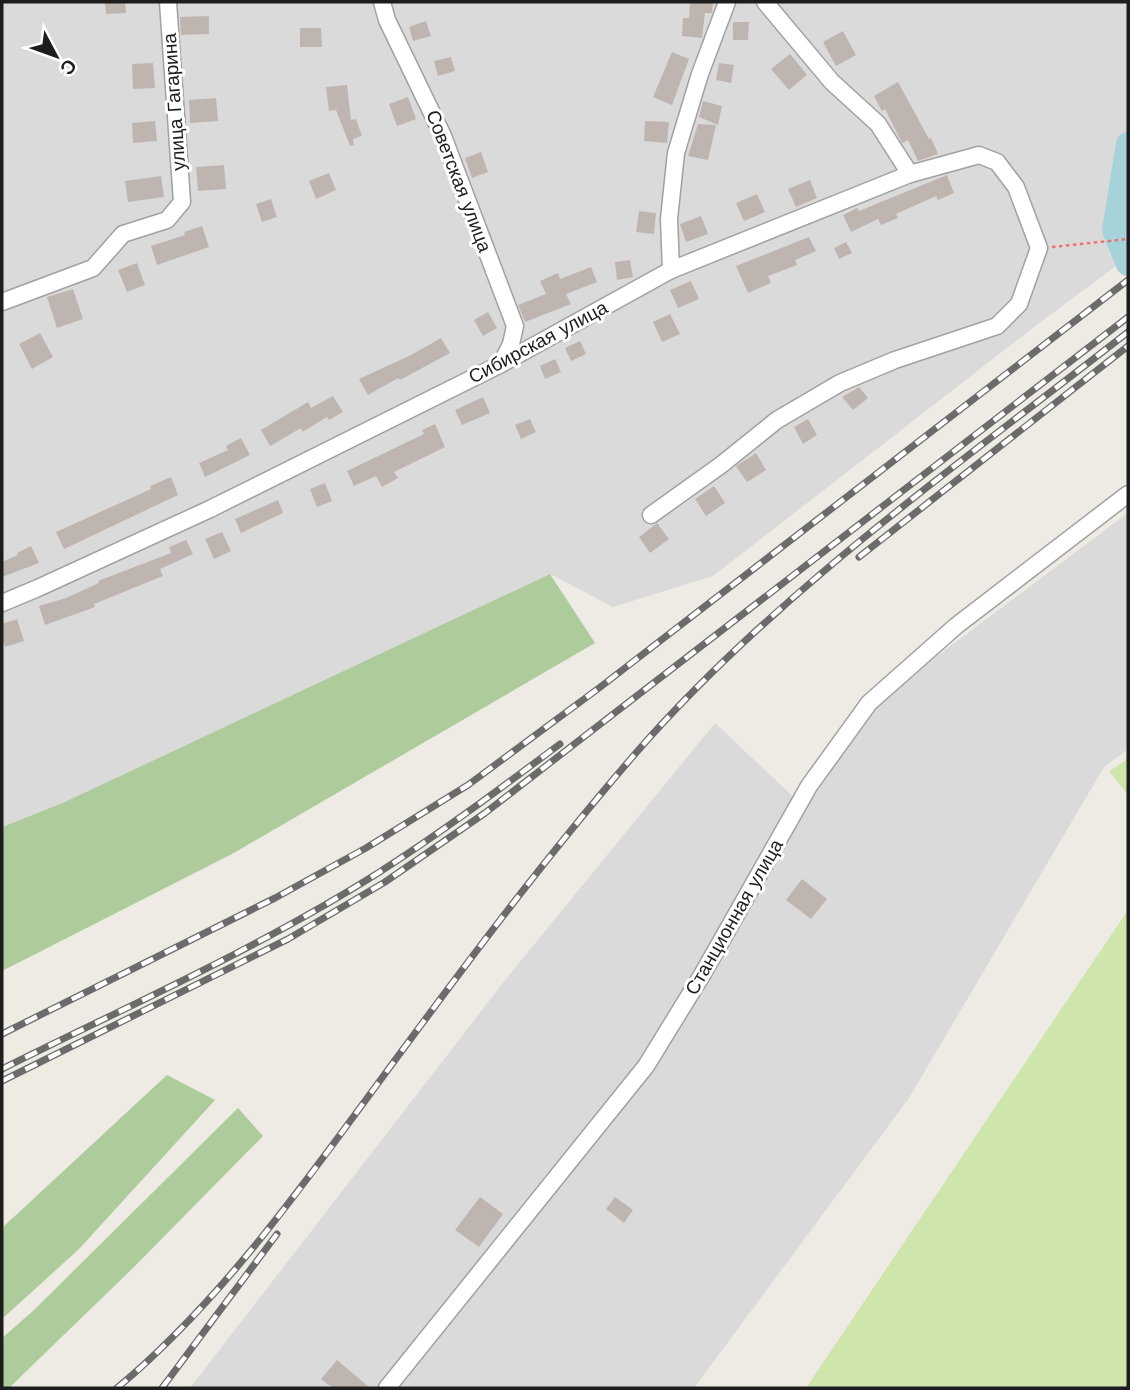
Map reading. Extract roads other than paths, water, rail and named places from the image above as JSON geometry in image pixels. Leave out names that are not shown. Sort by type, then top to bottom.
[{"type":"street","name":"улица Гагарина","points":[[2,302],[93,268],[123,234],[167,220],[182,202],[168,2]]},
{"type":"street","name":"Советская улица","points":[[382,2],[387,19],[443,136],[515,326],[511,344],[501,364]]},
{"type":"street","points":[[671,270],[669,219],[676,152],[700,74],[727,2]]},
{"type":"street","points":[[765,2],[832,82],[878,124],[910,174]]},
{"type":"street","name":"Сибирская улица","points":[[2,603],[210,509],[501,364],[671,270],[910,174],[979,155],[998,162],[1016,187],[1039,248],[1019,304],[997,326],[895,360],[840,383],[778,420],[721,466],[651,515]]},
{"type":"street","name":"Станционная улица","points":[[387,1388],[646,1066],[702,975],[809,786],[869,703],[956,626],[1128,494]]},
{"type":"waterway","points":[[1128,144],[1114,230],[1128,264]]},
{"type":"railway","points":[[2,1034],[275,898],[366,848],[468,785],[599,688],[1128,280]]},
{"type":"railway","points":[[2,1081],[288,939],[385,882],[485,813],[1128,317]]},
{"type":"railway","points":[[117,1388],[190,1320],[256,1245],[535,876],[635,754],[690,695],[808,584],[1128,332]]},
{"type":"railway","points":[[859,557],[1128,346]]},
{"type":"railway","points":[[2,1069],[193,976],[333,900],[425,842],[560,744]]},
{"type":"railway","points":[[162,1388],[277,1234]]}]
